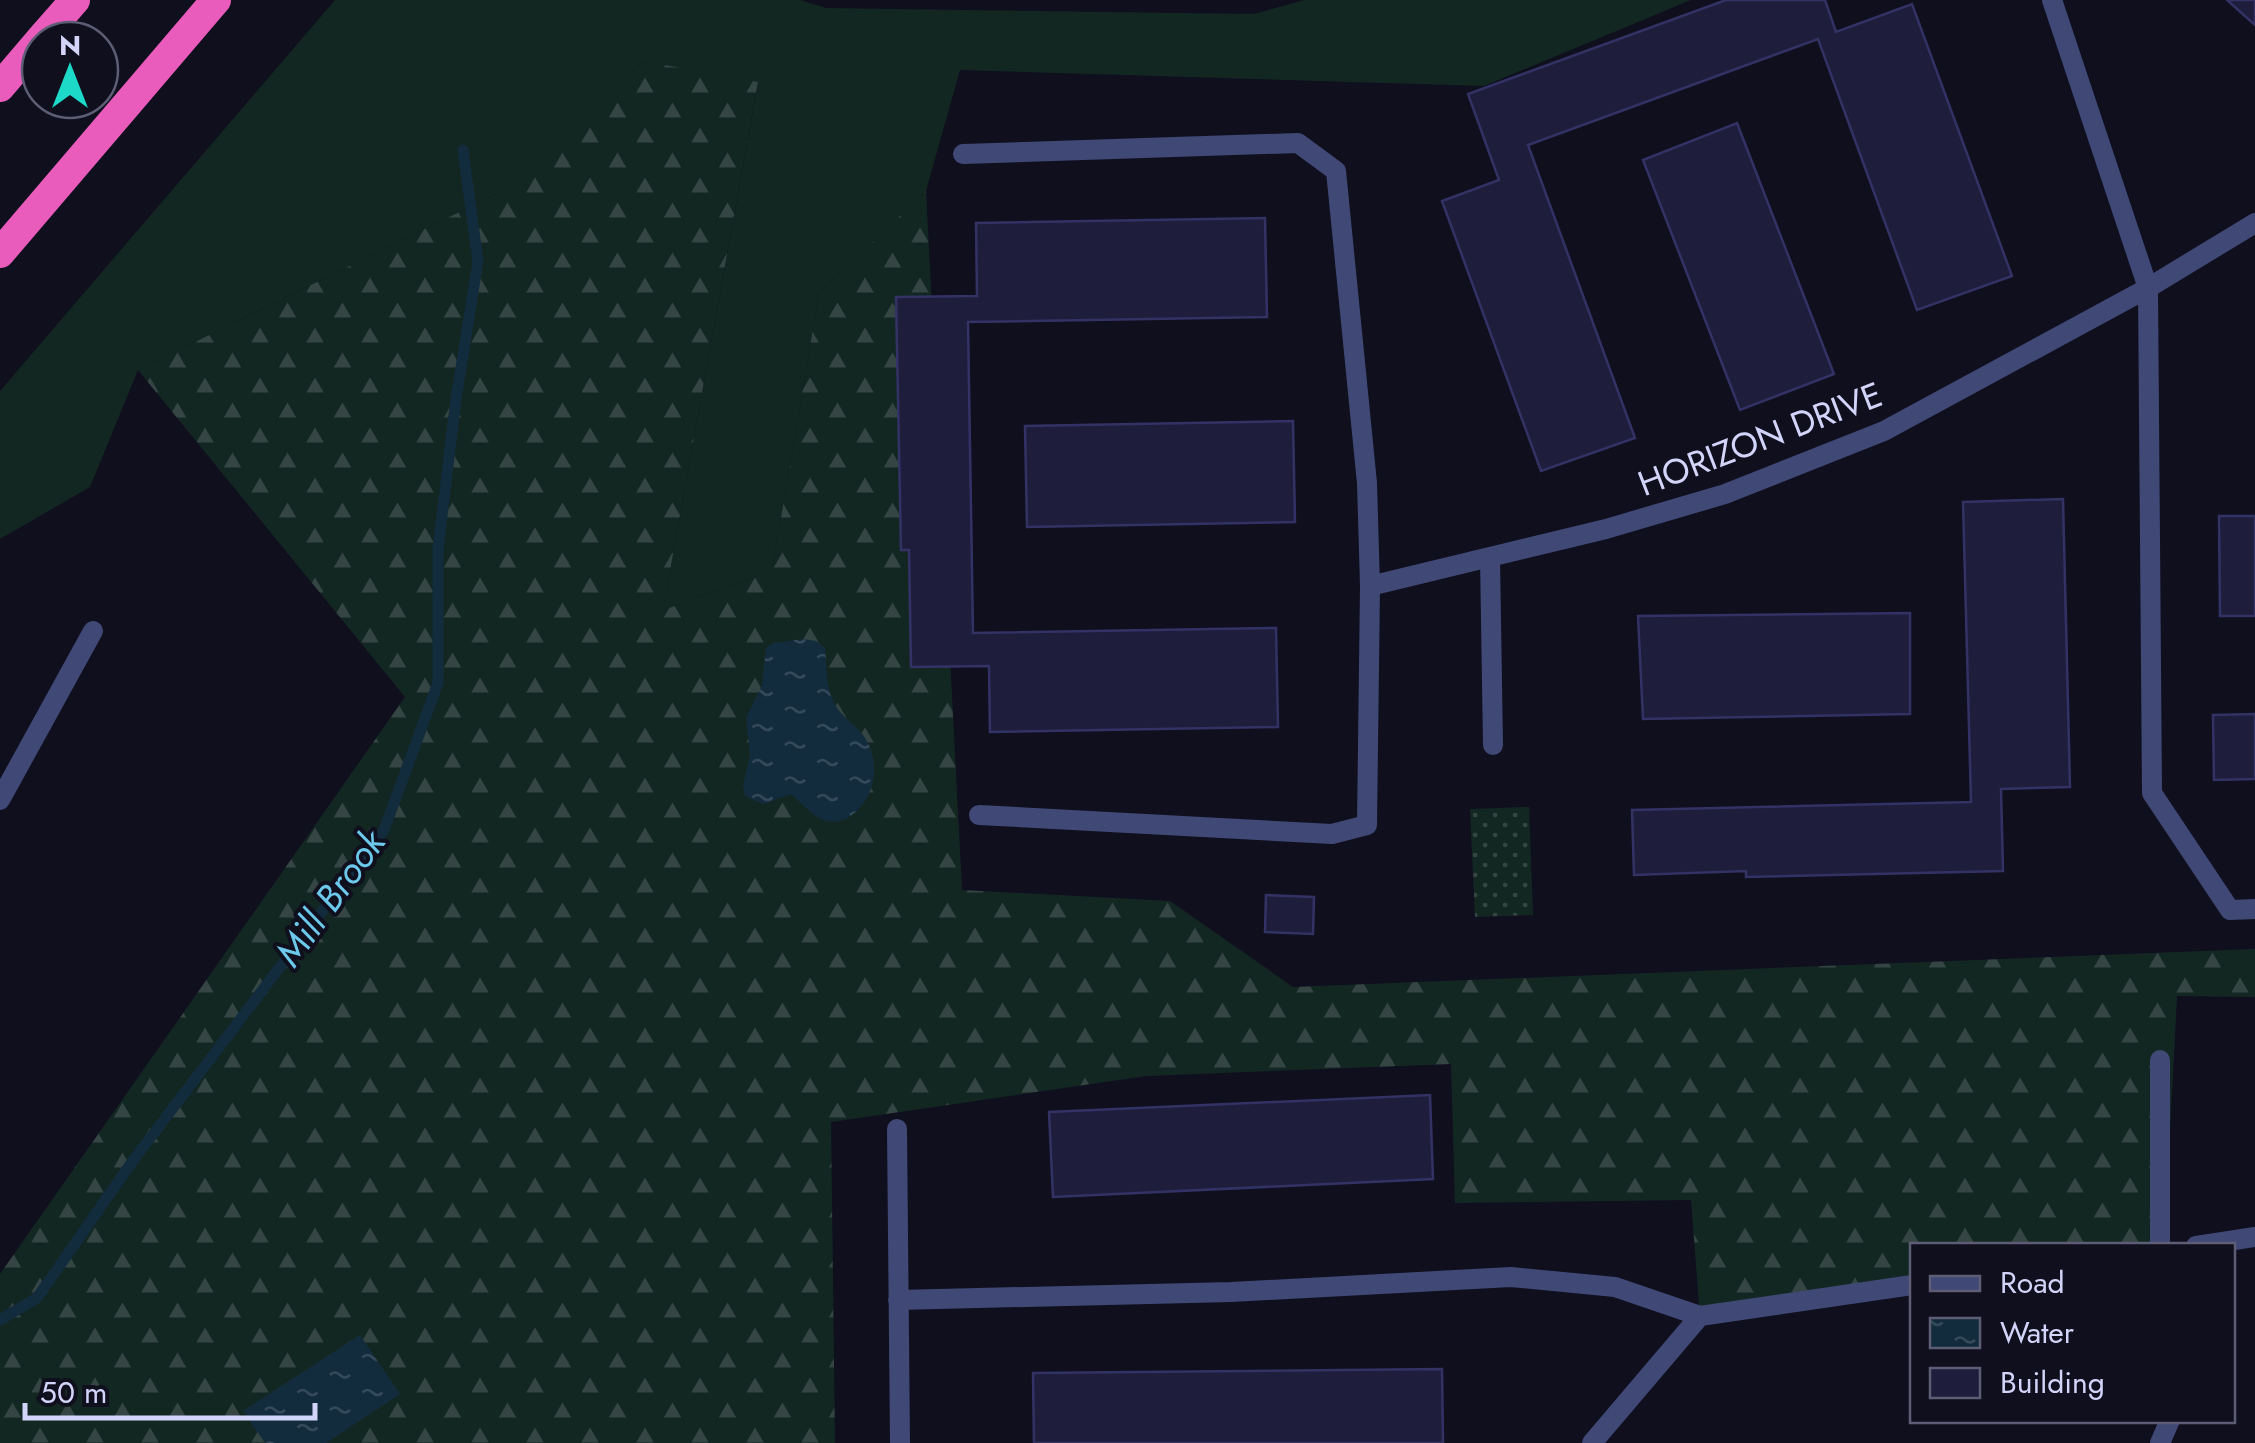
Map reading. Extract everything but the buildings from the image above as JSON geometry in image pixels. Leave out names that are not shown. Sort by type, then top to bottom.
[{"type":"highway","points":[[57,20],[74,0]]},
{"type":"highway","points":[[0,253],[216,0]]},
{"type":"highway","points":[[0,87],[20,64]]},
{"type":"street","points":[[2052,0],[2148,288],[2152,792],[2230,910],[2255,909]]},
{"type":"street","points":[[963,154],[1298,143],[1336,171],[1367,484],[1370,586],[1366,825],[1332,834],[979,815]]},
{"type":"street","name":"HORIZON DRIVE","points":[[1370,586],[1606,530],[1726,494],[1884,431],[2148,288],[2255,223]]},
{"type":"street","points":[[1490,558],[1493,745]]},
{"type":"street","points":[[0,800],[93,631]]},
{"type":"street","points":[[2160,1060],[2160,1243]]},
{"type":"street","points":[[897,1129],[900,1443]]},
{"type":"street","points":[[2216,1243],[2255,1237]]},
{"type":"street","points":[[898,1300],[1231,1292],[1511,1278],[1615,1287],[1700,1316],[1910,1285]]},
{"type":"street","points":[[1592,1443],[1700,1316]]},
{"type":"green space","points":[[335,0],[800,0],[826,8],[1254,14],[1304,0],[1691,0],[1484,86],[960,70],[926,191],[819,293],[772,571],[663,610],[758,83],[643,61],[512,186],[138,370],[90,487],[0,539],[0,391]]},
{"type":"green space","points":[[643,61],[758,82],[663,610],[772,571],[819,293],[926,191],[962,890],[1170,901],[1293,987],[2255,949],[2255,997],[2177,996],[2164,1243],[1910,1243],[1910,1291],[1700,1316],[1691,1200],[1455,1203],[1451,1064],[1146,1076],[831,1122],[835,1443],[0,1443],[0,1274],[405,697],[138,370],[512,186]]},
{"type":"green space","points":[[1529,807],[1533,915],[1475,917],[1470,809]]},
{"type":"water","points":[[816,641],[825,648],[827,682],[833,701],[863,735],[873,756],[873,779],[865,801],[840,821],[824,820],[791,794],[763,804],[745,796],[743,786],[750,754],[746,718],[762,685],[766,648],[773,643]]},
{"type":"water","points":[[360,1335],[400,1394],[326,1443],[265,1443],[243,1411]]},
{"type":"waterway","name":"Mill Brook","points":[[0,1320],[37,1298],[132,1162],[384,830],[438,683],[438,549],[478,261],[463,150]]}]
